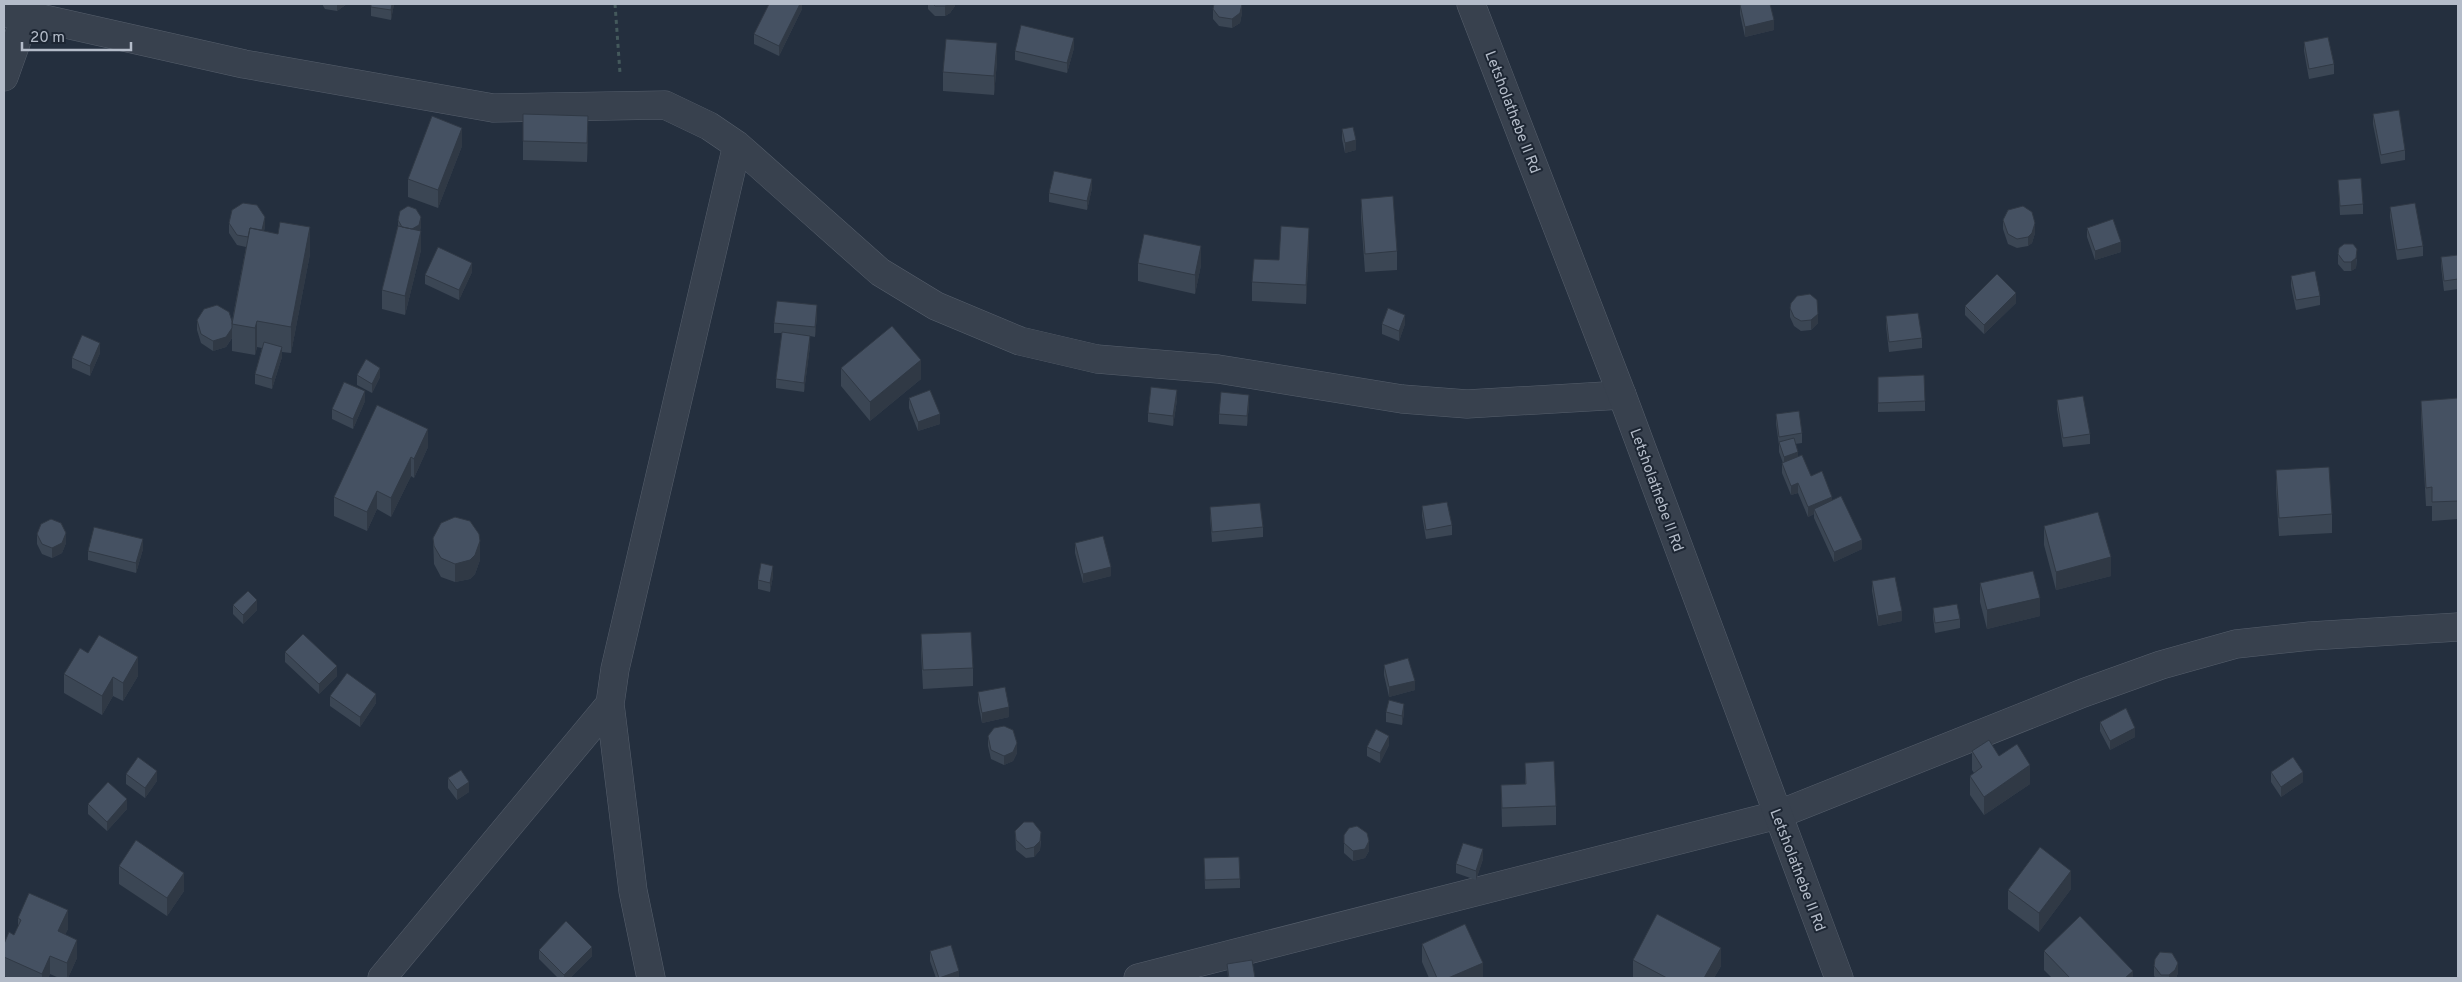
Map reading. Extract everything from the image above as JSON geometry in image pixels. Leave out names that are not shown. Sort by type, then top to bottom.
[{"type":"street","name":"Letsholathebe II Rd","points":[[1471,4],[1622,395],[1839,978]]},
{"type":"street","points":[[4,77],[15,14],[244,64],[494,108],[665,105],[709,126],[737,145],[880,272],[936,306],[1020,342],[1097,359],[1218,370],[1402,399],[1467,404],[1622,395]]},
{"type":"street","points":[[651,978],[633,890],[610,704],[615,669],[737,145]]},
{"type":"street","points":[[1138,978],[1777,815],[2083,693],[2161,665],[2236,644],[2310,636],[2458,627]]},
{"type":"street","points":[[382,978],[610,704]]},
{"type":"path","points":[[615,4],[623,106]]},
{"type":"building","points":[[371,4],[392,4],[391,10],[371,7]]},
{"type":"building","points":[[769,4],[800,4],[779,46],[754,34]]},
{"type":"building","points":[[933,4],[949,4],[935,6]]},
{"type":"building","points":[[1214,4],[1242,4],[1240,13],[1232,19],[1219,17],[1213,9]]},
{"type":"building","points":[[1770,4],[1774,20],[1745,27],[1740,5]]},
{"type":"building","points":[[1021,25],[1074,38],[1067,63],[1015,51]]},
{"type":"building","points":[[2328,37],[2334,64],[2309,69],[2304,42]]},
{"type":"building","points":[[946,39],[997,43],[994,76],[943,72]]},
{"type":"building","points":[[2399,110],[2405,150],[2381,155],[2373,114]]},
{"type":"building","points":[[523,114],[588,116],[587,143],[523,141]]},
{"type":"building","points":[[432,116],[462,128],[438,190],[408,179]]},
{"type":"building","points":[[1353,127],[1356,140],[1345,143],[1342,129]]},
{"type":"building","points":[[1054,171],[1092,179],[1087,201],[1049,193]]},
{"type":"building","points":[[2361,178],[2363,204],[2340,206],[2338,180]]},
{"type":"building","points":[[1393,196],[1397,251],[1365,254],[1361,199]]},
{"type":"building","points":[[243,203],[257,205],[265,217],[262,230],[250,228],[248,237],[237,235],[229,223],[232,210]]},
{"type":"building","points":[[2415,203],[2423,246],[2397,250],[2390,207]]},
{"type":"building","points":[[408,206],[416,209],[421,217],[419,225],[412,229],[402,227],[398,220],[400,211]]},
{"type":"building","points":[[2023,206],[2032,212],[2035,223],[2032,233],[2028,237],[2017,239],[2008,234],[2003,220],[2008,210]]},
{"type":"building","points":[[2113,219],[2121,242],[2095,251],[2087,228]]},
{"type":"building","points":[[280,222],[310,227],[291,327],[257,321],[255,328],[232,324],[250,228],[278,234]]},
{"type":"building","points":[[398,226],[421,231],[405,296],[382,290]]},
{"type":"building","points":[[1281,226],[1309,228],[1306,285],[1252,282],[1254,259],[1279,260]]},
{"type":"building","points":[[1144,234],[1201,246],[1195,275],[1138,263]]},
{"type":"building","points":[[2344,244],[2353,244],[2357,249],[2356,258],[2351,262],[2344,262],[2338,254],[2339,248]]},
{"type":"building","points":[[438,247],[472,263],[459,290],[425,275]]},
{"type":"building","points":[[2458,255],[2458,279],[2444,281],[2441,257]]},
{"type":"building","points":[[2315,271],[2320,296],[2296,300],[2291,276]]},
{"type":"building","points":[[1997,274],[2016,293],[1984,325],[1965,306]]},
{"type":"building","points":[[1810,294],[1817,300],[1818,314],[1811,320],[1801,321],[1794,317],[1790,308],[1791,303],[1797,296]]},
{"type":"building","points":[[777,301],[817,305],[815,327],[774,323]]},
{"type":"building","points":[[217,305],[229,312],[232,328],[226,337],[213,341],[201,334],[197,320],[204,309]]},
{"type":"building","points":[[1388,308],[1405,315],[1399,331],[1382,324]]},
{"type":"building","points":[[1918,313],[1922,338],[1889,342],[1886,316]]},
{"type":"building","points":[[892,326],[921,360],[870,402],[841,368]]},
{"type":"building","points":[[782,332],[810,336],[804,383],[776,379]]},
{"type":"building","points":[[82,335],[100,343],[90,366],[72,358]]},
{"type":"building","points":[[264,342],[282,347],[272,379],[255,374]]},
{"type":"building","points":[[366,359],[380,368],[372,384],[357,375]]},
{"type":"building","points":[[1924,375],[1925,401],[1878,403],[1878,377]]},
{"type":"building","points":[[344,382],[365,391],[353,419],[332,409]]},
{"type":"building","points":[[1151,387],[1177,390],[1173,416],[1148,413]]},
{"type":"building","points":[[930,390],[940,414],[918,422],[909,398]]},
{"type":"building","points":[[1221,392],[1249,395],[1247,416],[1219,414]]},
{"type":"building","points":[[2083,396],[2090,434],[2063,438],[2057,400]]},
{"type":"building","points":[[2458,398],[2458,501],[2432,502],[2432,487],[2426,488],[2421,401]]},
{"type":"building","points":[[377,405],[428,429],[414,459],[411,457],[391,498],[377,491],[367,512],[334,497]]},
{"type":"building","points":[[1799,411],[1802,433],[1779,437],[1776,414]]},
{"type":"building","points":[[1794,438],[1798,452],[1784,457],[1779,442]]},
{"type":"building","points":[[1802,455],[1811,476],[1822,471],[1832,497],[1808,507],[1798,483],[1791,486],[1782,463]]},
{"type":"building","points":[[2329,467],[2332,514],[2279,518],[2276,470]]},
{"type":"building","points":[[1841,496],[1862,540],[1834,552],[1814,509]]},
{"type":"building","points":[[1447,502],[1452,525],[1426,530],[1422,506]]},
{"type":"building","points":[[1260,503],[1263,527],[1212,532],[1210,507]]},
{"type":"building","points":[[2098,512],[2111,557],[2056,572],[2044,526]]},
{"type":"building","points":[[455,517],[470,521],[479,534],[480,541],[475,555],[470,560],[455,564],[441,558],[434,546],[433,538],[441,523]]},
{"type":"building","points":[[51,519],[61,523],[66,533],[62,543],[52,548],[42,544],[37,534],[41,524]]},
{"type":"building","points":[[94,527],[143,539],[136,563],[88,551]]},
{"type":"building","points":[[1103,536],[1111,567],[1083,574],[1075,543]]},
{"type":"building","points":[[761,563],[773,566],[770,583],[758,580]]},
{"type":"building","points":[[2033,571],[2040,598],[1987,610],[1980,583]]},
{"type":"building","points":[[1895,577],[1902,611],[1878,616],[1872,581]]},
{"type":"building","points":[[248,591],[257,600],[243,615],[233,605]]},
{"type":"building","points":[[1957,604],[1960,619],[1935,623],[1933,608]]},
{"type":"building","points":[[971,632],[973,668],[923,670],[921,634]]},
{"type":"building","points":[[303,634],[337,666],[319,684],[285,652]]},
{"type":"building","points":[[99,635],[138,657],[123,683],[113,677],[102,696],[64,674],[80,648],[88,653]]},
{"type":"building","points":[[1408,658],[1415,681],[1389,687],[1384,665]]},
{"type":"building","points":[[347,673],[376,694],[360,717],[330,696]]},
{"type":"building","points":[[1005,687],[1009,707],[982,713],[978,692]]},
{"type":"building","points":[[1389,700],[1404,704],[1402,716],[1386,712]]},
{"type":"building","points":[[2126,708],[2135,728],[2110,741],[2100,722]]},
{"type":"building","points":[[1004,726],[1013,730],[1017,743],[1013,752],[1004,756],[991,750],[988,736],[994,728]]},
{"type":"building","points":[[1376,729],[1389,736],[1380,753],[1367,747]]},
{"type":"building","points":[[1989,740],[1999,756],[2017,744],[2030,765],[1984,797],[1970,776],[1982,767],[1972,751]]},
{"type":"building","points":[[138,757],[157,771],[145,788],[126,774]]},
{"type":"building","points":[[2293,757],[2303,772],[2281,787],[2271,772]]},
{"type":"building","points":[[1554,761],[1556,806],[1502,808],[1501,785],[1526,784],[1525,763]]},
{"type":"building","points":[[461,770],[469,782],[457,790],[448,778]]},
{"type":"building","points":[[108,782],[127,799],[107,822],[88,804]]},
{"type":"building","points":[[1024,822],[1033,822],[1041,832],[1040,841],[1034,847],[1026,849],[1016,840],[1015,831]]},
{"type":"building","points":[[1357,826],[1367,833],[1369,841],[1365,849],[1353,851],[1344,843],[1344,835],[1349,828]]},
{"type":"building","points":[[136,840],[184,873],[167,898],[119,866]]},
{"type":"building","points":[[1463,843],[1483,849],[1476,871],[1456,864]]},
{"type":"building","points":[[2040,847],[2071,871],[2039,913],[2008,890]]},
{"type":"building","points":[[1239,857],[1240,879],[1205,880],[1204,858]]},
{"type":"building","points":[[29,893],[68,910],[58,931],[77,940],[67,963],[50,956],[42,974],[4,957],[4,944],[9,932],[14,935],[21,920],[18,918]]},
{"type":"building","points":[[1657,914],[1721,948],[1704,978],[1667,978],[1633,960]]},
{"type":"building","points":[[2080,916],[2133,971],[2125,978],[2070,978],[2044,951]]},
{"type":"building","points":[[566,921],[592,947],[564,975],[539,950]]},
{"type":"building","points":[[1465,924],[1483,963],[1448,978],[1437,978],[1422,944]]},
{"type":"building","points":[[951,945],[959,971],[939,978],[930,951]]},
{"type":"building","points":[[2160,952],[2172,953],[2178,963],[2175,970],[2169,975],[2161,975],[2154,966],[2155,959]]},
{"type":"building","points":[[1252,960],[1255,978],[1229,978],[1227,964]]}]
